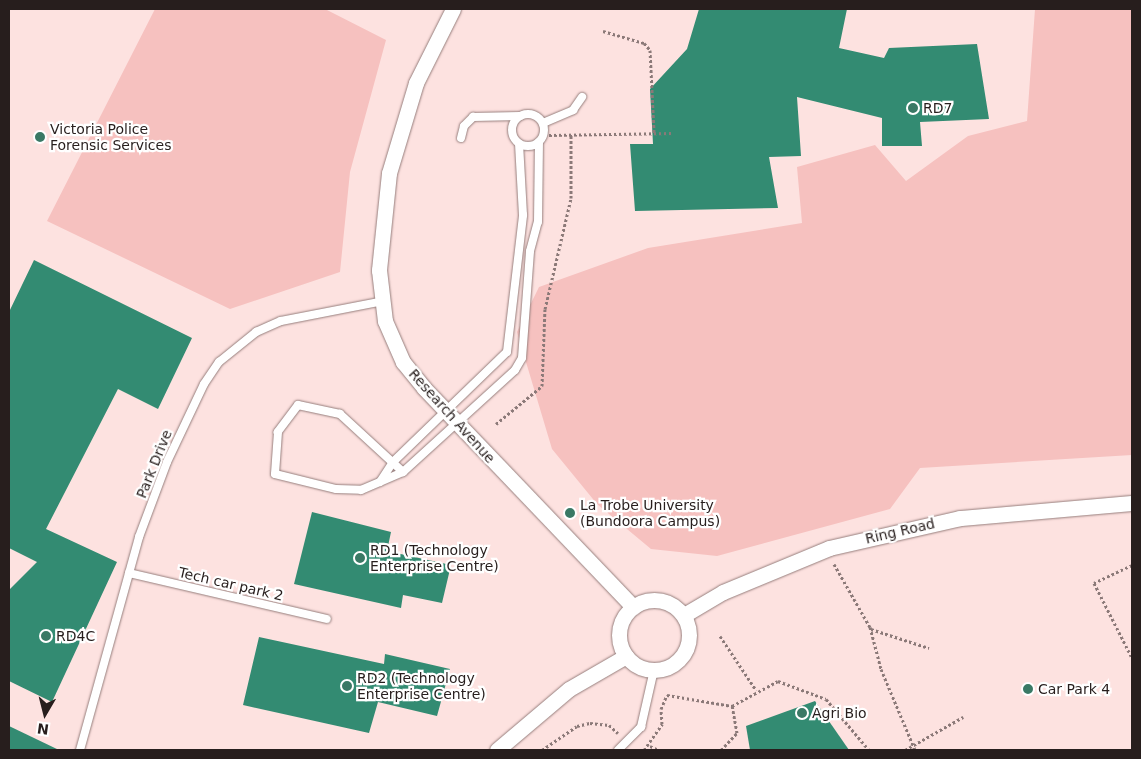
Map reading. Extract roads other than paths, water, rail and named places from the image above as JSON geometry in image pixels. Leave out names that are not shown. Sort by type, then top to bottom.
[{"type":"street","name":"Research Avenue","points":[[453,9],[416,83],[395,147],[380,238],[379,302],[403,362],[456,424],[633,607]]},
{"type":"street","name":"Ring Road","points":[[684,616],[723,592],[826,550],[960,518],[1132,504]]},
{"type":"street","points":[[660,601],[684,616],[688,647],[674,664],[654,670],[626,656],[619,636],[633,607],[660,601]]},
{"type":"street","points":[[497,750],[569,689],[626,656]]},
{"type":"lane","points":[[543,123],[573,110],[582,97]]},
{"type":"lane","points":[[462,138],[464,126],[473,117],[531,114],[543,123]]},
{"type":"lane","points":[[379,484],[393,462],[501,360],[512,339],[517,247],[523,215],[519,144],[512,129],[520,116]]},
{"type":"lane","points":[[403,472],[340,414],[298,405],[281,424],[275,474],[348,491],[379,484],[403,472],[497,388],[522,358],[530,251],[538,222],[543,123]]},
{"type":"lane","points":[[519,144],[542,138]]},
{"type":"lane","name":"Park Drive","points":[[80,750],[129,573],[163,470],[219,362],[256,332],[281,321],[379,302]]},
{"type":"lane","name":"Tech car park 2","points":[[129,573],[327,619]]},
{"type":"lane","points":[[618,750],[641,726],[654,670]]},
{"type":"place","name":"RD7","points":[[913,108]]},
{"type":"place","name":"Victoria Police Forensic Services","points":[[40,137]]},
{"type":"place","name":"La Trobe University (Bundoora Campus)","points":[[570,513]]},
{"type":"place","name":"RD1 (Technology Enterprise Centre)","points":[[360,558]]},
{"type":"place","name":"RD4C","points":[[46,636]]},
{"type":"place","name":"RD2 (Technology Enterprise Centre)","points":[[347,686]]},
{"type":"place","name":"Car Park 4","points":[[1028,689]]},
{"type":"place","name":"Agri Bio","points":[[802,713]]}]
